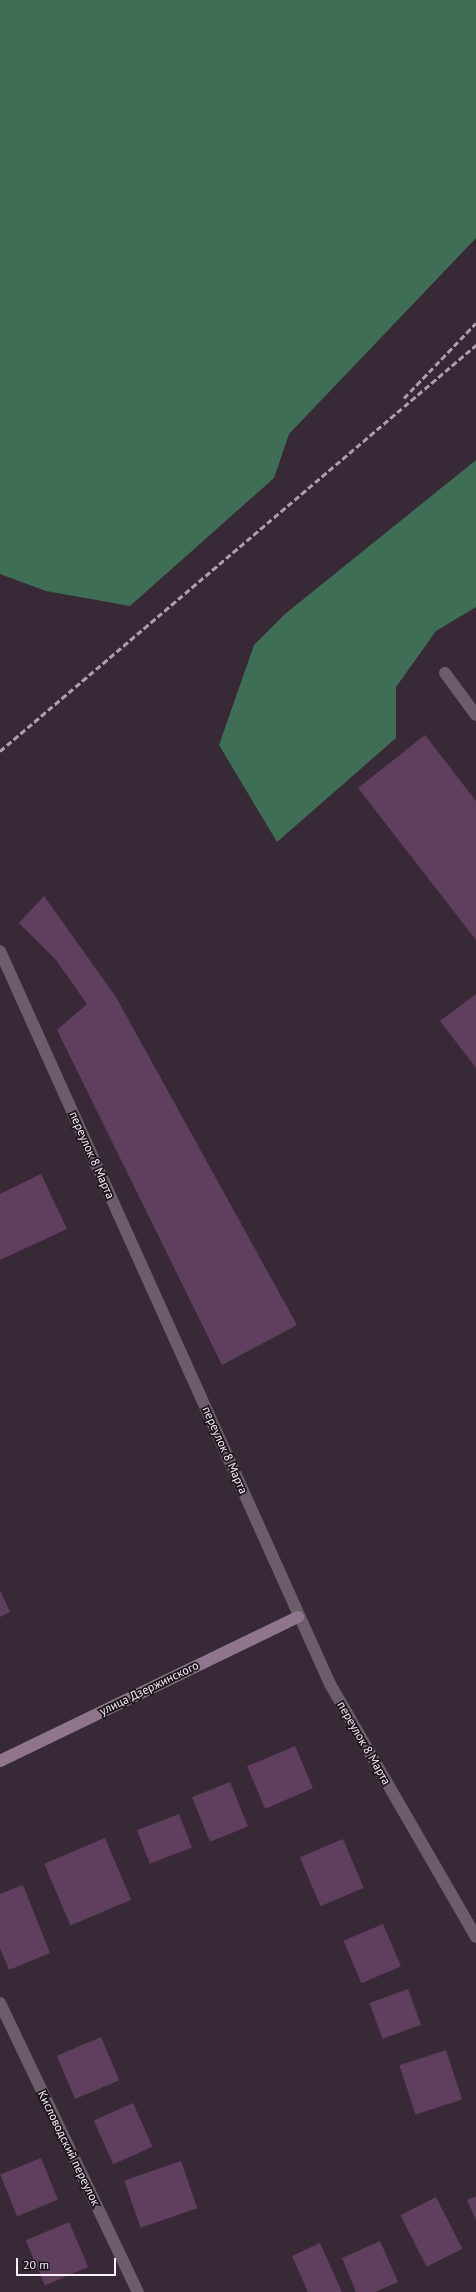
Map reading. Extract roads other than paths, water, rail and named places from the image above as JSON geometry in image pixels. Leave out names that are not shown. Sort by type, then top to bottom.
[{"type":"street","points":[[445,673],[476,715]]},
{"type":"street","name":"переулок 8 Марта","points":[[0,951],[298,1617],[330,1684],[476,1937]]},
{"type":"street","name":"улица Дзержинского","points":[[0,1761],[298,1617]]},
{"type":"street","name":"Кисловодский переулок","points":[[0,2003],[138,2292]]},
{"type":"railway","points":[[404,398],[476,323]]},
{"type":"railway","points":[[0,751],[476,345]]}]
